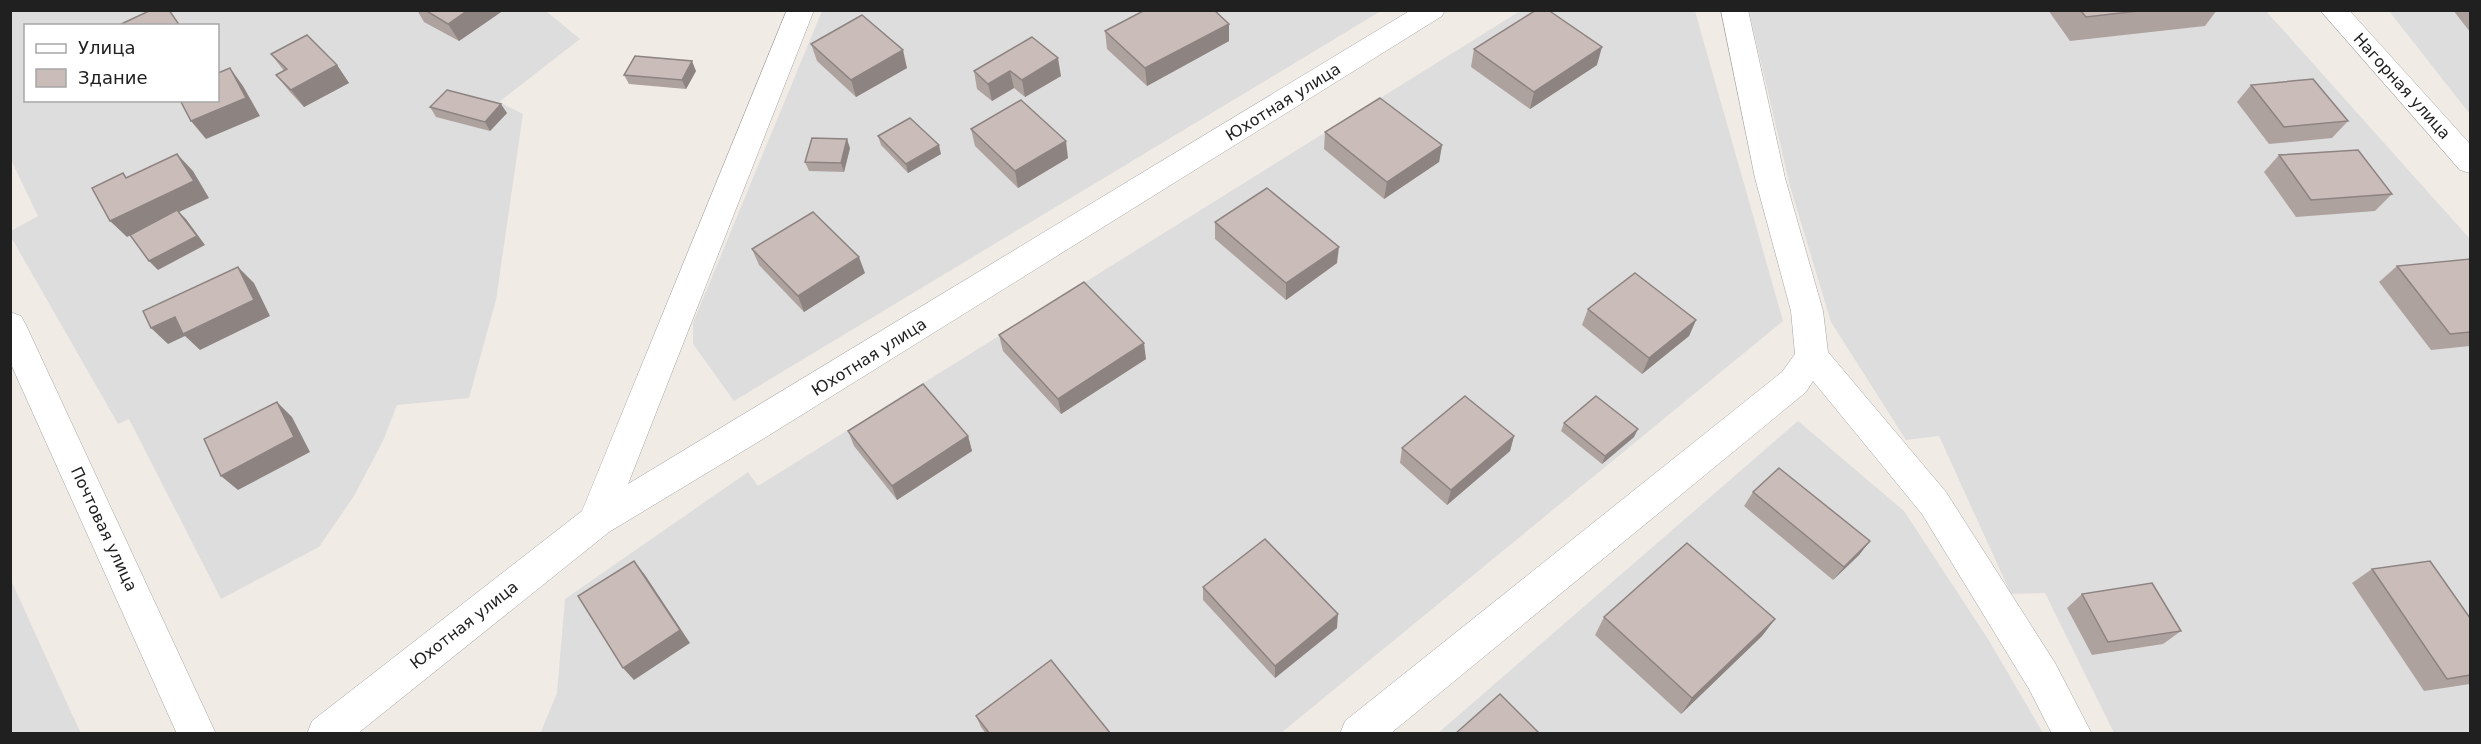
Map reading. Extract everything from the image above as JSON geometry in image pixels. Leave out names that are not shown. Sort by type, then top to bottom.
[{"type":"street","points":[[597,521],[801,10]]},
{"type":"street","name":"Юхотная улица","points":[[326,734],[597,521],[751,429],[1432,10]]},
{"type":"street","points":[[1734,10],[1770,178],[1807,311],[1812,357],[1934,503],[2042,676],[2073,734]]},
{"type":"street","name":"Нагорная улица","points":[[2333,10],[2470,162]]},
{"type":"street","name":"Почтовая улица","points":[[10,325],[197,734]]},
{"type":"street","points":[[1359,734],[1794,382],[1812,357]]},
{"type":"shaded area","points":[[11,11],[546,11],[580,39],[499,102],[523,114],[496,300],[469,398],[397,405],[383,441],[354,496],[319,547],[221,599],[129,419],[118,424],[11,237],[11,231],[38,216],[11,160]]},
{"type":"shaded area","points":[[822,11],[1381,11],[734,401],[693,344],[693,323]]},
{"type":"shaded area","points":[[1520,11],[1695,11],[1783,321],[1281,733],[540,734],[557,693],[565,599],[748,472],[758,486]]},
{"type":"shaded area","points":[[1749,11],[2266,11],[2470,239],[2470,733],[2114,733],[2045,593],[2011,594],[1939,436],[1906,440],[1831,322],[1790,186]]},
{"type":"shaded area","points":[[2389,11],[2470,11],[2470,114],[2440,76]]},
{"type":"shaded area","points":[[1798,421],[1904,511],[1988,639],[2043,733],[1437,734]]},
{"type":"shaded area","points":[[10,578],[70,710],[81,733],[11,733]]},
{"type":"building","points":[[151,10],[169,10],[179,24],[121,24]]},
{"type":"building","points":[[425,10],[468,10],[448,24]]},
{"type":"building","points":[[1145,10],[1214,10],[1229,24],[1145,68],[1105,31]]},
{"type":"building","points":[[1536,10],[1548,10],[1602,47],[1534,92],[1474,49]]},
{"type":"building","points":[[2080,10],[2147,10],[2086,17]]},
{"type":"building","points":[[862,15],[903,50],[851,80],[811,44]]},
{"type":"building","points":[[307,35],[337,65],[291,90],[276,75],[287,69],[271,54]]},
{"type":"building","points":[[1032,37],[1058,58],[1022,80],[1010,71],[988,84],[974,71]]},
{"type":"building","points":[[635,56],[692,61],[682,80],[624,75]]},
{"type":"building","points":[[230,68],[246,98],[191,121],[181,102],[219,102],[219,73]]},
{"type":"building","points":[[2313,79],[2348,121],[2284,127],[2251,85]]},
{"type":"building","points":[[447,90],[501,104],[485,122],[430,107]]},
{"type":"building","points":[[1380,98],[1442,145],[1387,182],[1325,132]]},
{"type":"building","points":[[1021,100],[1066,141],[1015,171],[971,129]]},
{"type":"building","points":[[910,118],[939,145],[906,164],[878,136]]},
{"type":"building","points":[[812,138],[847,139],[841,163],[805,162]]},
{"type":"building","points":[[2358,150],[2392,194],[2311,200],[2279,155]]},
{"type":"building","points":[[177,154],[194,181],[110,221],[92,188],[123,173],[126,178]]},
{"type":"building","points":[[1267,188],[1339,247],[1286,283],[1215,222]]},
{"type":"building","points":[[177,210],[197,236],[149,261],[130,235]]},
{"type":"building","points":[[813,212],[859,257],[798,296],[752,249]]},
{"type":"building","points":[[2470,259],[2470,332],[2450,334],[2397,266]]},
{"type":"building","points":[[238,267],[254,300],[183,334],[175,317],[151,328],[143,311]]},
{"type":"building","points":[[1635,273],[1696,320],[1649,358],[1588,309]]},
{"type":"building","points":[[1084,282],[1144,343],[1058,399],[999,335]]},
{"type":"building","points":[[923,384],[968,436],[892,486],[848,431]]},
{"type":"building","points":[[1465,396],[1514,436],[1451,490],[1402,448]]},
{"type":"building","points":[[1596,396],[1638,429],[1605,456],[1564,423]]},
{"type":"building","points":[[277,402],[294,437],[221,476],[204,439]]},
{"type":"building","points":[[1779,468],[1870,541],[1844,567],[1753,492]]},
{"type":"building","points":[[1265,539],[1338,614],[1275,666],[1203,587]]},
{"type":"building","points":[[1687,543],[1775,619],[1692,698],[1604,617]]},
{"type":"building","points":[[634,561],[680,630],[623,668],[578,596]]},
{"type":"building","points":[[2430,561],[2470,618],[2470,675],[2447,679],[2372,569]]},
{"type":"building","points":[[2152,583],[2181,631],[2108,642],[2082,594]]},
{"type":"building","points":[[1051,660],[1111,734],[990,734],[976,716]]},
{"type":"building","points":[[1500,694],[1540,734],[1455,734]]}]
